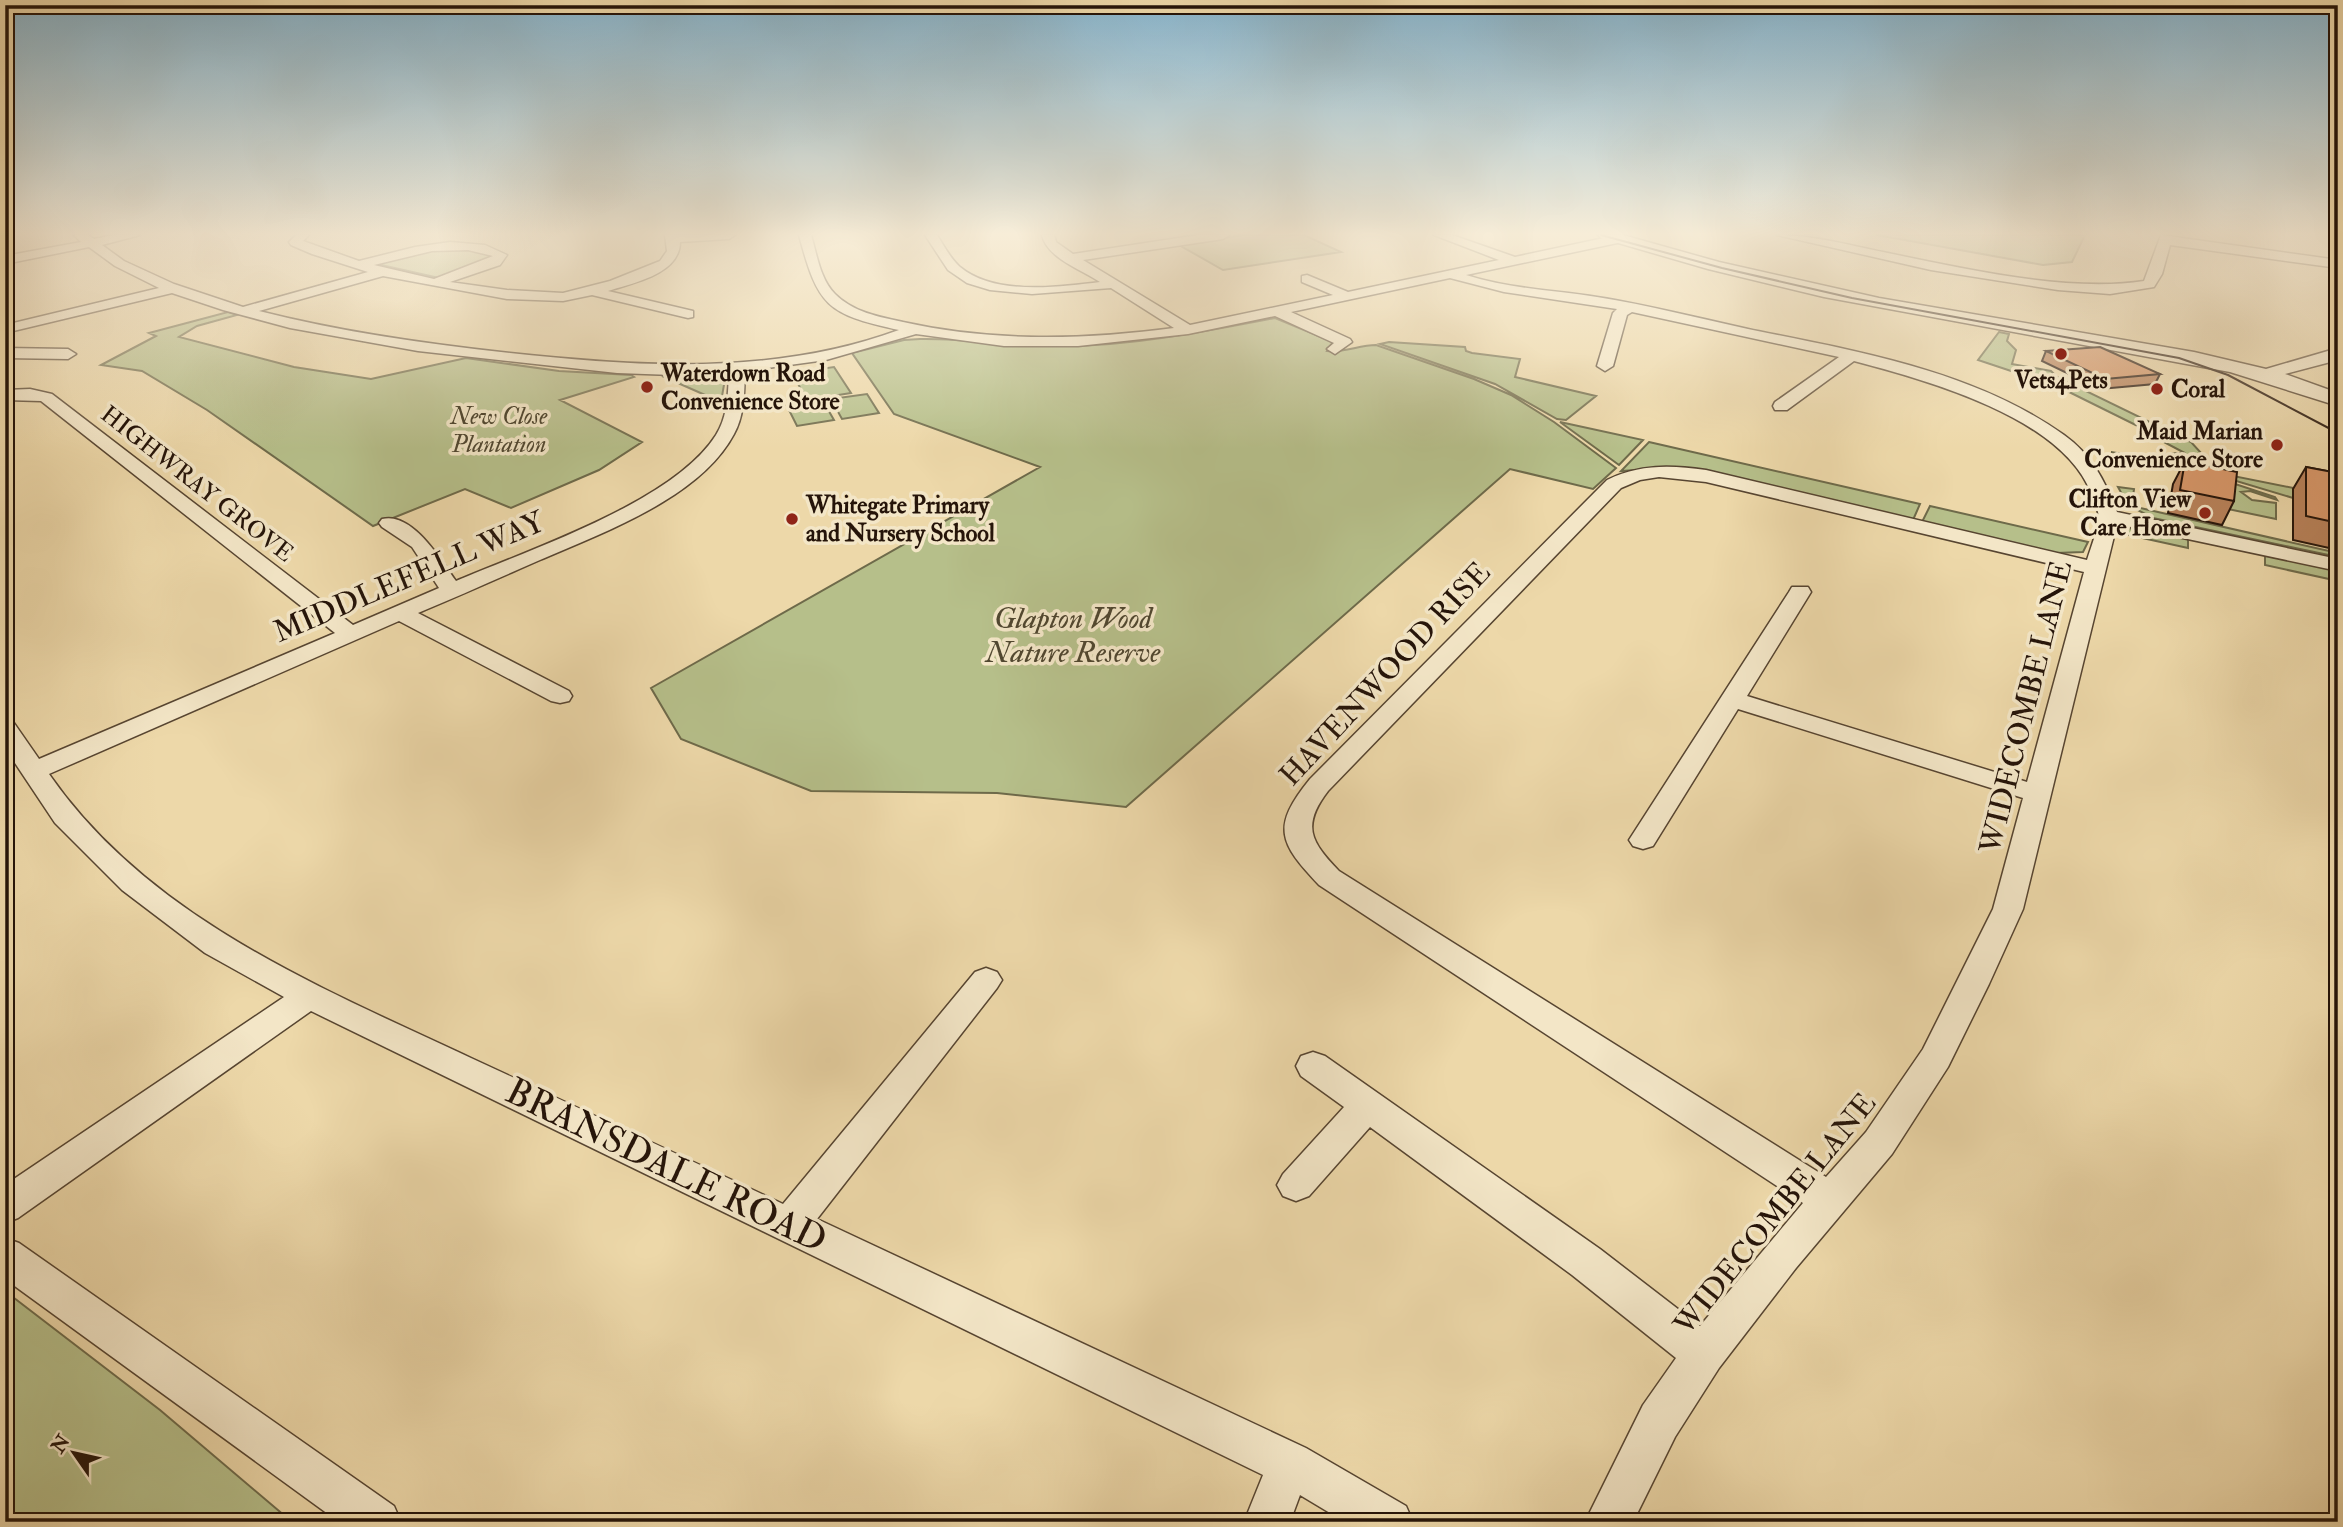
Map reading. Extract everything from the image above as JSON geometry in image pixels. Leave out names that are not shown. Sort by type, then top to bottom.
[{"type":"street","points":[[5,329],[99,306]]},
{"type":"street","points":[[233,306],[344,333],[480,355],[643,370],[737,367],[843,350],[913,330]]},
{"type":"street","points":[[245,310],[259,306]]},
{"type":"street","points":[[657,306],[688,314]]},
{"type":"street","points":[[844,306],[862,316],[913,330],[985,340],[1053,342],[1133,338],[1188,330],[1298,306]]},
{"type":"street","points":[[1149,306],[1188,330]]},
{"type":"street","points":[[1624,306],[1852,355],[1943,381],[1989,400],[2063,443],[2082,461],[2107,499],[2109,516],[2338,565]]},
{"type":"street","points":[[1900,306],[2200,360],[2286,377],[2338,392]]},
{"type":"street","points":[[1605,366],[1620,313],[1629,307]]},
{"type":"street","points":[[1276,311],[1345,342],[1335,349]]},
{"type":"street","points":[[5,353],[58,352]]},
{"type":"street","points":[[2286,377],[2338,354]]},
{"type":"street","points":[[1781,406],[1852,355]]},
{"type":"street","points":[[2200,360],[2286,377],[2338,400]]},
{"type":"street","points":[[1584,363],[1622,368]]},
{"type":"street","points":[[2286,377],[2338,363]]},
{"type":"street","name":"MIDDLEFELL WAY","points":[[34,771],[583,534],[628,512],[696,467],[726,432],[734,411],[737,367]]},
{"type":"street","name":"HIGHWRAY GROVE","points":[[5,396],[30,394],[46,397],[351,635]]},
{"type":"street","points":[[1761,401],[1799,411]]},
{"type":"street","name":"HAVENWOOD RISE","points":[[1830,1200],[1329,878],[1307,856],[1298,836],[1297,816],[1319,785],[1607,491],[1622,479],[1668,471],[1706,476],[2095,568]]},
{"type":"street","name":"WIDECOMBE LANE","points":[[1608,1522],[1659,1421],[1704,1354],[1782,1255],[1879,1143],[1936,1058],[2008,909],[2109,516]]},
{"type":"street","points":[[389,523],[419,542],[452,591]]},
{"type":"street","points":[[1643,840],[1800,592]]},
{"type":"street","points":[[400,613],[553,692],[522,700]]},
{"type":"street","points":[[1732,699],[2038,794]]},
{"type":"street","name":"BRANSDALE ROAD","points":[[5,728],[65,817],[132,883],[216,945],[309,996],[1290,1464],[1390,1522]]},
{"type":"street","points":[[789,1225],[986,980]]},
{"type":"street","points":[[5,1206],[309,996]]},
{"type":"street","points":[[1313,1066],[1586,1262],[1704,1354]]},
{"type":"street","points":[[1296,1185],[1368,1105]]},
{"type":"street","points":[[5,1256],[378,1522]]},
{"type":"street","points":[[1267,1522],[1290,1464]]},
{"type":"green space","name":"New Close Plantation","points":[[228,312],[237,315],[197,326],[179,337],[294,367],[371,379],[466,358],[559,371],[631,375],[634,377],[560,400],[642,442],[599,470],[511,508],[465,489],[373,526],[207,410],[142,371],[101,365],[156,336],[149,333]]},
{"type":"green space","name":"Glapton Wood Nature Reserve","points":[[1275,318],[1333,342],[1327,351],[1376,345],[1474,379],[1511,395],[1554,422],[1616,468],[1593,489],[1510,469],[1126,807],[997,793],[811,791],[681,739],[651,688],[1040,467],[894,414],[852,353],[904,340],[920,339],[1050,346],[1121,343]]},
{"type":"green space","points":[[1999,332],[2009,334],[2007,341],[2016,350],[2012,364],[2051,371],[2057,377],[2191,442],[2202,454],[2208,471],[2338,497],[2293,498],[2203,471],[2111,452],[2146,458],[2183,452],[2162,441],[2166,440],[2059,387],[1978,360]]},
{"type":"green space","points":[[1389,342],[1465,347],[1466,351],[1472,353],[1520,359],[1515,377],[1596,396],[1566,420],[1557,419],[1495,384],[1380,344]]},
{"type":"green space","points":[[834,367],[851,393],[807,400],[792,373]]},
{"type":"green space","points":[[717,373],[725,379],[721,402],[662,376]]},
{"type":"green space","points":[[867,394],[879,413],[842,419],[831,399]]},
{"type":"green space","points":[[823,401],[834,420],[797,426],[787,406]]},
{"type":"green space","points":[[1560,422],[1643,440],[1619,465]]},
{"type":"green space","points":[[1649,442],[1920,504],[1913,520],[1669,468],[1621,471]]},
{"type":"green space","points":[[2229,482],[2275,497],[2277,500],[2250,491],[2241,492],[2252,500],[2276,503],[2276,519],[2223,508]]},
{"type":"green space","points":[[2118,487],[2134,489],[2132,504],[2136,507],[2338,553],[2338,557],[2153,518],[2128,505]]},
{"type":"green space","points":[[1930,506],[2088,542],[2083,552],[2056,553],[1922,522]]},
{"type":"green space","points":[[2136,528],[2188,538],[2188,548],[2124,534],[2126,529]]},
{"type":"green space","points":[[2265,554],[2338,570],[2338,581],[2265,565]]},
{"type":"green space","points":[[5,1291],[160,1410],[292,1522],[5,1522]]},
{"type":"building","points":[[2100,347],[2160,374],[2105,379],[2046,351]]},
{"type":"building","points":[[2185,461],[2237,472],[2234,501],[2180,490]]},
{"type":"building","points":[[2306,467],[2338,473],[2338,523],[2306,516]]},
{"type":"tram line","points":[[1897,306],[2179,358],[2228,375],[2338,433]]},
{"type":"place","name":"Vets4Pets","points":[[2061,354]]},
{"type":"place","name":"Waterdown Road Convenience Store","points":[[647,387]]},
{"type":"place","name":"Coral","points":[[2157,389]]},
{"type":"place","name":"Maid Marian Convenience Store","points":[[2277,445]]},
{"type":"place","name":"Clifton View Care Home","points":[[2205,513]]},
{"type":"place","name":"Whitegate Primary and Nursery School","points":[[792,519]]}]
